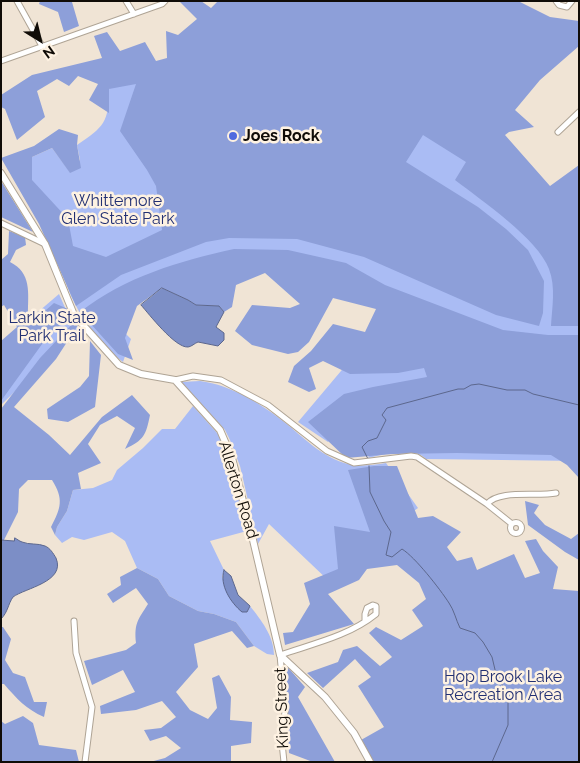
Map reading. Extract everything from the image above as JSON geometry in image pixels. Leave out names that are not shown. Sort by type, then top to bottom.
[{"type":"street","points":[[17,1],[42,46]]},
{"type":"street","points":[[126,1],[134,14]]},
{"type":"street","points":[[1,61],[162,4],[165,1]]},
{"type":"street","points":[[556,1],[567,7],[572,1]]},
{"type":"street","points":[[558,132],[579,112]]},
{"type":"street","points":[[1,173],[44,244],[74,315],[119,365],[141,374],[175,380],[193,376],[220,380],[268,405],[327,451],[354,463],[410,456],[423,460],[487,504],[512,524]]},
{"type":"street","points":[[1,223],[44,244]]},
{"type":"street","name":"Allerton Road","points":[[175,380],[220,430],[232,458],[280,655]]},
{"type":"street","points":[[487,504],[492,499],[502,496],[545,496],[556,493]]},
{"type":"street","points":[[74,621],[76,653],[92,707],[85,762]]},
{"type":"street","points":[[365,621],[361,626],[280,655],[325,697],[354,733],[370,762]]},
{"type":"street","name":"King Street","points":[[280,655],[285,711],[282,743],[284,762]]},
{"type":"green space","points":[[40,1],[76,1],[72,2],[79,26],[64,32],[58,12],[39,4]]},
{"type":"green space","points":[[179,1],[201,1],[211,8],[218,1],[518,1],[550,17],[579,21],[579,46],[540,80],[515,110],[534,127],[509,132],[505,135],[550,186],[579,165],[579,326],[551,326],[552,283],[549,269],[543,257],[508,221],[455,180],[466,162],[423,135],[406,162],[478,207],[506,229],[528,250],[544,281],[543,313],[539,326],[496,315],[364,257],[297,239],[229,238],[206,242],[121,275],[76,306],[39,224],[1,158],[34,146],[59,129],[78,135],[77,145],[81,168],[70,173],[52,148],[32,157],[32,180],[68,219],[73,246],[106,257],[162,230],[156,186],[120,131],[136,84],[109,89],[109,113],[89,100],[98,84],[78,76],[69,86],[57,79],[37,91],[45,117],[17,140],[5,109],[1,107],[1,95],[32,75],[102,58],[94,36],[107,32],[120,51],[145,42],[156,61],[167,58],[166,31],[178,35],[197,19]]},
{"type":"green space","name":"Whittemore Glen State Park","points":[[332,10],[556,203],[579,182],[579,461],[426,459],[414,452],[406,451],[368,458],[381,415],[356,402],[328,442],[298,422],[400,301],[245,262],[129,297],[124,332],[131,339],[123,362],[99,339],[73,301],[32,182],[32,157],[52,148],[70,172],[80,160],[77,145],[103,123],[108,109],[109,89],[134,67],[169,182]]},
{"type":"green space","points":[[1,181],[33,232],[1,217]]},
{"type":"green space","points":[[9,231],[25,237],[26,245],[16,250],[10,262],[22,272],[25,278],[28,291],[28,314],[46,310],[54,303],[68,309],[71,314],[45,340],[1,401],[1,341],[17,327],[4,305],[1,307],[1,260],[8,254]]},
{"type":"green space","points":[[234,249],[288,250],[346,263],[385,285],[503,330],[548,335],[579,335],[579,478],[567,465],[551,455],[457,453],[393,454],[346,458],[308,422],[344,394],[427,377],[424,368],[398,373],[350,374],[323,361],[309,368],[316,389],[309,392],[288,382],[294,366],[311,351],[333,324],[365,332],[376,309],[333,298],[309,342],[298,352],[288,354],[252,345],[235,331],[252,305],[290,308],[300,304],[265,273],[236,285],[232,307],[224,312],[219,306],[196,305],[162,288],[137,306],[125,338],[133,360],[118,354],[80,312],[115,289],[153,272],[193,259]]},
{"type":"green space","name":"Larkin State Park Trail","points":[[59,294],[67,312],[79,329],[1,405],[1,355],[24,324]]},
{"type":"green space","points":[[75,321],[78,325],[56,359],[14,407],[49,435],[70,455],[102,417],[132,395],[150,415],[147,427],[140,440],[125,449],[135,428],[117,416],[100,425],[88,444],[101,463],[78,473],[81,489],[73,490],[67,511],[57,527],[55,535],[51,527],[60,503],[56,487],[52,480],[28,480],[19,489],[18,512],[4,540],[1,540],[1,409],[40,358]]},
{"type":"green space","points":[[90,341],[101,355],[95,407],[68,422],[48,419],[47,409],[80,387],[89,376]]},
{"type":"green space","points":[[200,381],[235,391],[258,403],[316,448],[339,461],[357,465],[386,463],[418,508],[400,521],[330,582],[269,524],[258,544],[240,466],[230,440],[225,430],[181,382]]},
{"type":"green space","points":[[193,406],[218,434],[229,462],[247,531],[210,541],[224,570],[222,577],[247,612],[250,606],[262,623],[272,641],[274,655],[267,654],[254,646],[236,622],[214,614],[198,611],[169,596],[158,579],[137,568],[125,541],[112,532],[84,540],[72,537],[62,543],[55,535],[57,527],[67,511],[73,490],[93,488],[112,480],[117,470],[162,429],[175,429]]},
{"type":"green space","name":"Hop Brook Lake Recreation Area","points":[[374,466],[397,466],[418,518],[433,516],[461,532],[447,547],[457,561],[472,557],[477,570],[514,554],[525,578],[540,573],[525,541],[536,539],[543,551],[558,567],[553,589],[579,591],[579,762],[374,762],[361,740],[384,727],[358,686],[371,677],[355,659],[323,688],[307,673],[338,662],[343,650],[357,646],[380,666],[392,657],[369,633],[376,627],[401,640],[423,626],[412,610],[426,599],[419,583],[397,565],[367,569],[359,580],[328,594],[354,624],[285,645],[283,633],[293,632],[310,604],[304,583],[338,569],[334,526],[370,532],[348,470]]},
{"type":"green space","points":[[525,501],[539,505],[534,513],[545,525],[571,539],[579,533],[579,560],[528,525]]},
{"type":"green space","points":[[137,568],[158,579],[169,596],[198,611],[214,614],[236,622],[254,646],[247,648],[232,631],[194,644],[198,667],[176,692],[190,710],[208,719],[217,708],[212,678],[219,675],[231,697],[230,720],[252,722],[251,743],[231,746],[231,762],[150,762],[165,758],[181,748],[166,736],[150,741],[144,730],[161,728],[176,717],[162,701],[136,710],[101,714],[100,706],[135,692],[123,670],[92,685],[84,661],[126,650],[136,643],[138,622],[148,604],[136,588],[113,603],[107,594],[121,585],[120,577]]},
{"type":"green space","points":[[1,627],[3,627],[11,639],[5,660],[13,673],[25,677],[34,702],[47,702],[44,717],[27,707],[4,684],[1,684]]},
{"type":"green space","points":[[285,664],[305,687],[298,697],[335,762],[313,762],[289,753]]},
{"type":"green space","points":[[23,716],[33,723],[39,745],[76,750],[79,762],[1,762],[1,721],[5,724]]},
{"type":"shaded area","points":[[162,288],[196,305],[219,306],[224,312],[216,327],[224,333],[224,340],[218,346],[198,342],[188,347],[183,346],[170,337],[141,305]]},
{"type":"shaded area","points":[[15,538],[25,543],[47,547],[56,558],[58,566],[50,579],[13,597],[1,619],[1,540],[14,541]]},
{"type":"shaded area","points":[[224,570],[231,576],[238,595],[250,606],[247,612],[242,612],[230,599],[223,582]]},
{"type":"waterway","points":[[368,459],[362,447],[368,441],[377,438],[386,420],[382,415],[387,408],[464,389],[471,385],[479,384],[507,390],[525,390],[533,394],[579,405]]},
{"type":"waterway","points":[[369,466],[370,492],[391,532],[386,555],[392,557],[402,549],[420,566],[449,603],[460,628],[475,633],[483,642],[492,657],[497,678],[508,693],[508,725],[492,762]]},
{"type":"place","name":"Joes Rock","points":[[233,136]]}]
